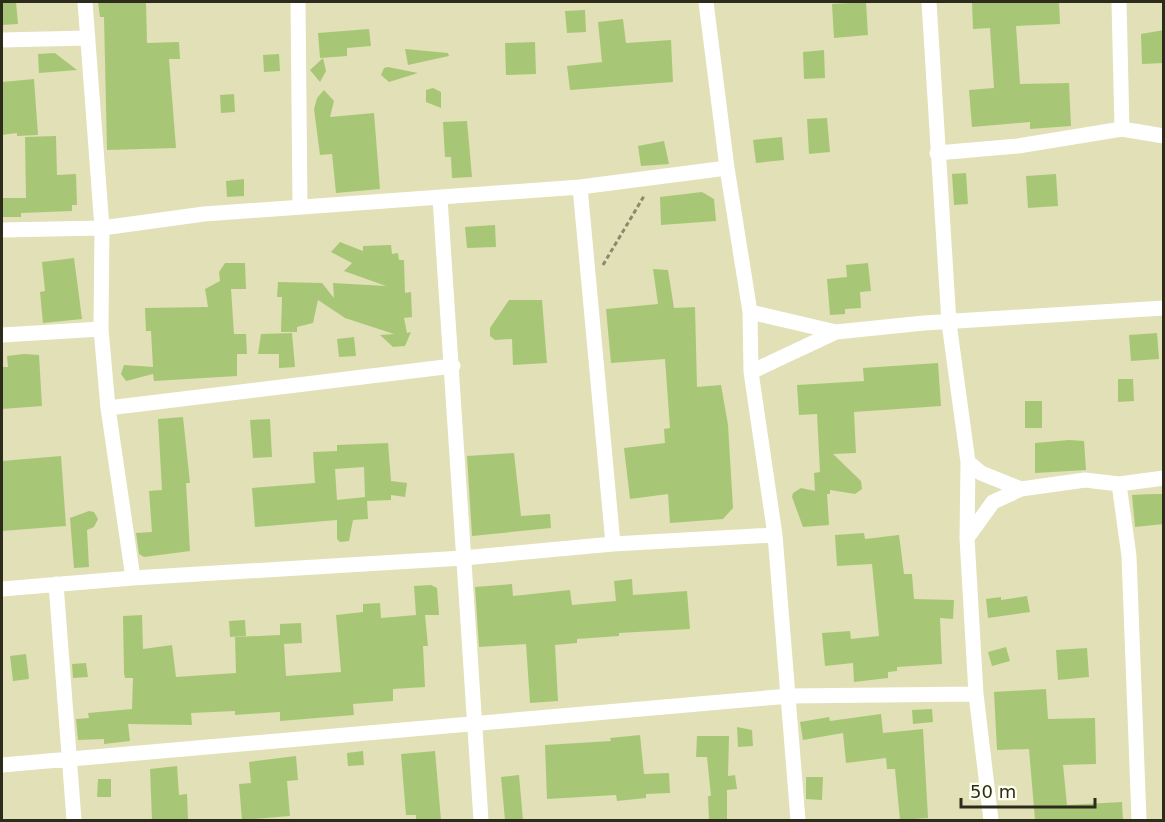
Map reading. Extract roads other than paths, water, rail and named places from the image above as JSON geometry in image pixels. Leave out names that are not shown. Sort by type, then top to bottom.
[{"type":"street","points":[[84,2],[102,228],[101,329],[108,408],[133,578]]},
{"type":"street","points":[[300,207],[298,2],[304,2]]},
{"type":"street","points":[[706,2],[727,168],[750,312],[751,372],[775,535],[798,820]]},
{"type":"street","points":[[929,2],[949,323],[968,462],[967,538],[976,694],[992,820]]},
{"type":"street","points":[[1119,2],[1122,129]]},
{"type":"street","points":[[2,40],[88,38]]},
{"type":"street","points":[[937,153],[1018,146],[1122,129],[1164,136]]},
{"type":"street","points":[[2,230],[102,228],[204,214],[580,187],[727,168]]},
{"type":"street","points":[[580,187],[613,544]]},
{"type":"street","points":[[440,198],[453,366],[463,558],[481,820]]},
{"type":"street","points":[[750,312],[836,332],[1164,308]]},
{"type":"street","points":[[2,334],[101,329]]},
{"type":"street","points":[[751,372],[836,332]]},
{"type":"street","points":[[108,408],[453,366]]},
{"type":"street","points":[[968,462],[981,473],[1021,489]]},
{"type":"street","points":[[967,538],[993,502],[1021,489],[1085,480],[1119,484],[1164,478]]},
{"type":"street","points":[[1119,484],[1129,556],[1139,820]]},
{"type":"street","points":[[2,589],[133,578],[463,558],[613,544],[775,535]]},
{"type":"street","points":[[56,584],[74,820]]},
{"type":"street","points":[[2,765],[789,696],[976,694]]}]
